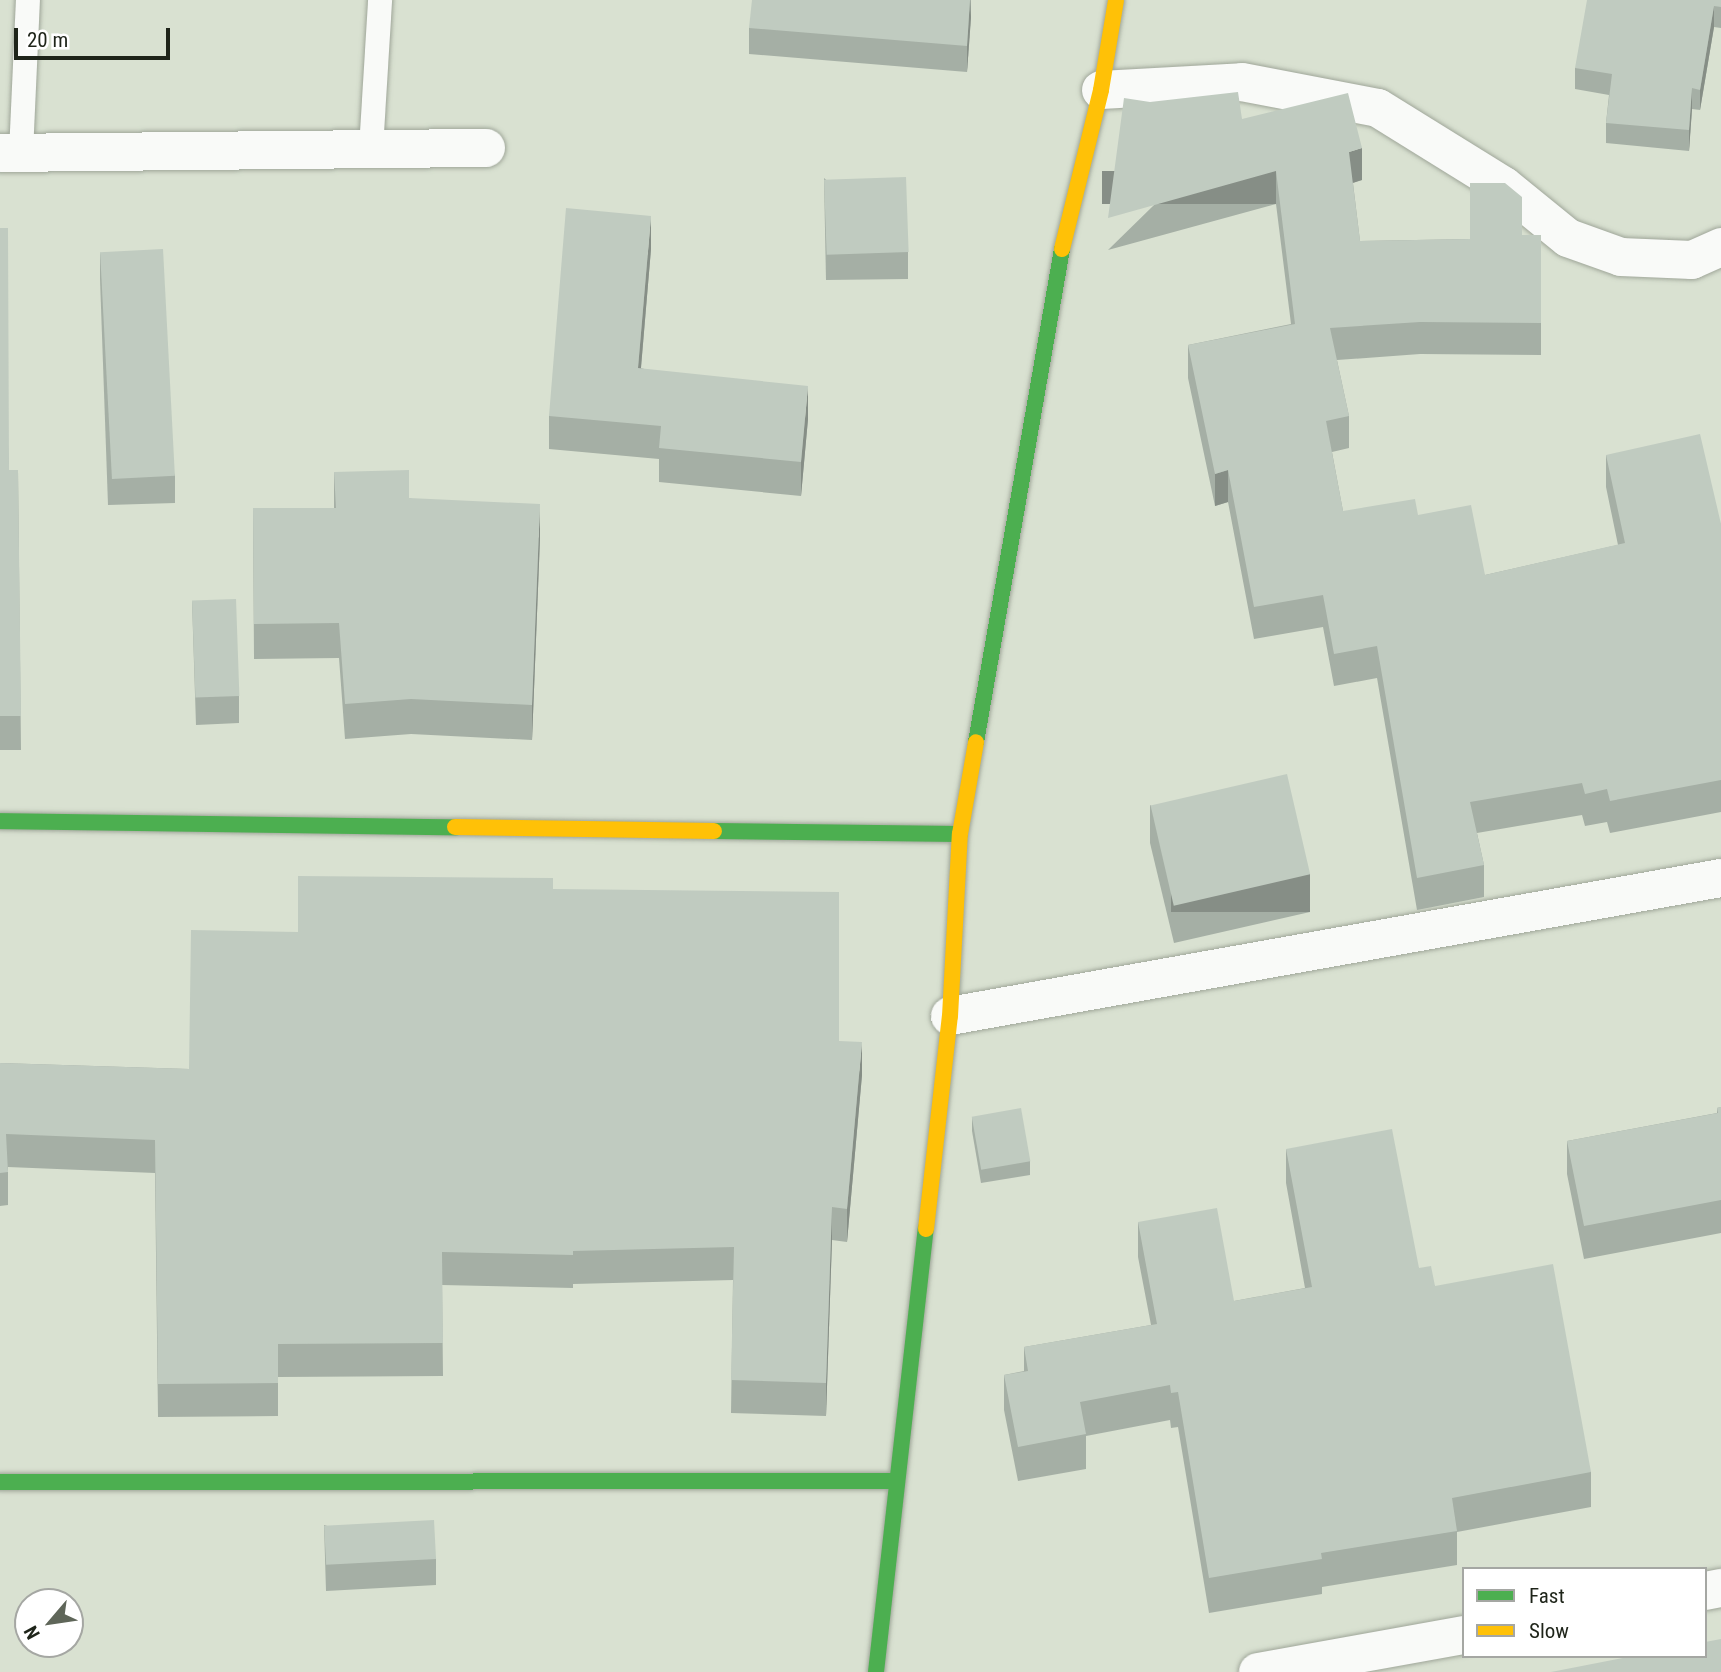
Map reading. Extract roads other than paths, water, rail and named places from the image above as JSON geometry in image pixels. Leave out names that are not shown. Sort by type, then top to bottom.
[{"type":"street","points":[[876,1672],[894,1481],[950,1016],[960,834],[1066,226],[1101,90],[1115,0]]},
{"type":"street","points":[[1101,90],[1242,82],[1378,108],[1504,186],[1568,238],[1621,257],[1692,260],[1721,247]]},
{"type":"street","points":[[11,153],[486,148]]},
{"type":"street","points":[[0,821],[960,834]]},
{"type":"street","points":[[950,1016],[1721,878]]},
{"type":"street","points":[[0,1482],[894,1481]]},
{"type":"street","points":[[1258,1672],[1462,1635]]},
{"type":"lane","points":[[11,153],[28,0]]},
{"type":"lane","points":[[372,149],[380,0]]}]
